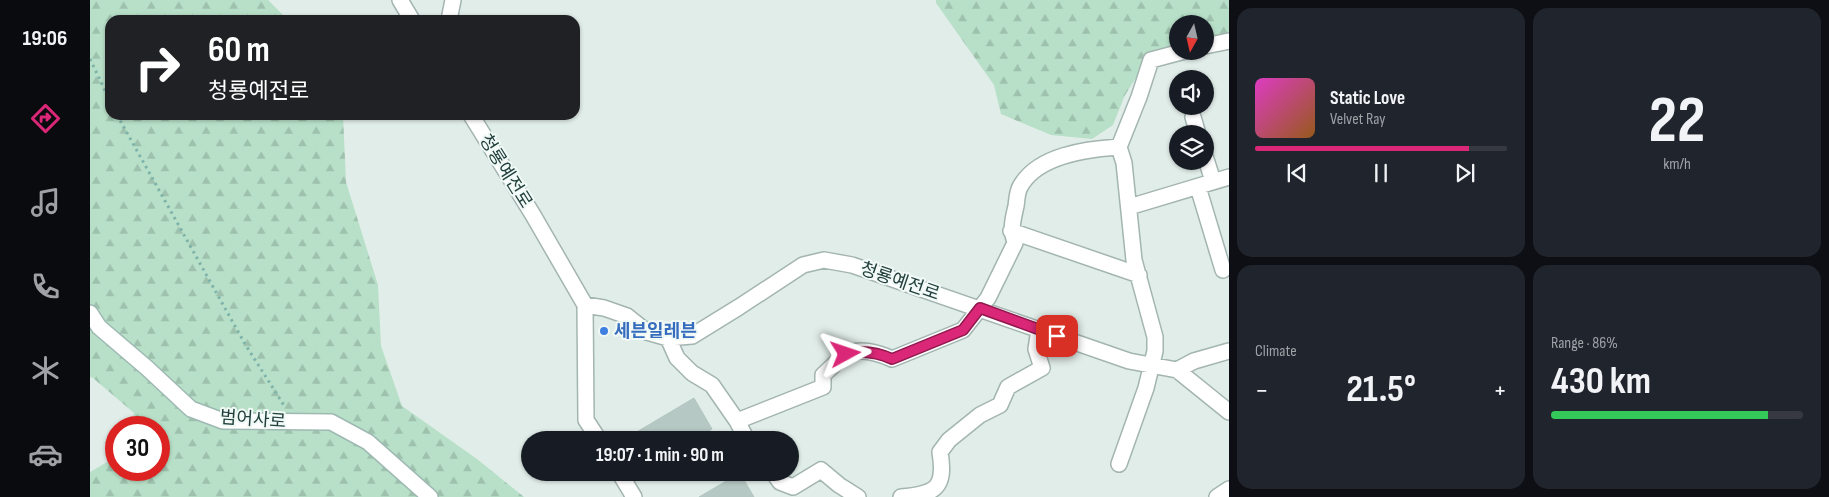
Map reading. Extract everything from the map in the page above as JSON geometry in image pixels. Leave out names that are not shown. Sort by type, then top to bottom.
[{"type":"street","points":[[400,0],[409,15]]},
{"type":"street","points":[[450,15],[453,0]]},
{"type":"street","points":[[1214,44],[1229,41]]},
{"type":"street","points":[[1119,464],[1146,388],[1155,351],[1155,337],[1134,260],[1124,163],[1119,147],[1139,97],[1151,60],[1169,55]]},
{"type":"street","points":[[1193,117],[1195,125]]},
{"type":"street","name":"청룡예전로","points":[[474,120],[586,305],[604,308],[627,316],[647,332],[668,338],[692,336],[739,308],[803,265],[824,260],[852,265],[1129,361],[1177,370]]},
{"type":"street","points":[[737,421],[823,387],[823,375],[846,354],[878,352],[892,359],[963,330],[988,298],[1015,243],[1011,231],[1019,188],[1031,173],[1058,157],[1091,149],[1119,147]]},
{"type":"street","points":[[1209,170],[1213,181]]},
{"type":"street","points":[[1128,207],[1229,177]]},
{"type":"street","points":[[1198,187],[1223,270]]},
{"type":"street","points":[[1011,231],[1139,275]]},
{"type":"street","points":[[586,305],[586,420],[593,431]]},
{"type":"street","name":"범어사로","points":[[90,313],[99,327],[191,409],[223,421],[331,422],[368,442],[430,497]]},
{"type":"street","points":[[901,497],[914,496],[935,490],[942,480],[940,452],[950,440],[980,415],[1000,405],[1008,386],[1042,368],[1036,349],[1039,329]]},
{"type":"street","points":[[668,338],[677,358],[692,373],[712,385],[742,431]]},
{"type":"street","points":[[1229,351],[1194,361],[1177,370],[1229,412]]},
{"type":"street","points":[[779,481],[793,487],[821,470],[839,485],[858,497]]},
{"type":"street","points":[[624,481],[634,497]]},
{"type":"street","points":[[1217,497],[1229,489]]},
{"type":"path","points":[[90,59],[105,90]]},
{"type":"path","points":[[120,120],[245,344],[295,422]]},
{"type":"green space","points":[[90,0],[268,0],[283,15],[105,15],[105,120],[343,120],[346,182],[378,285],[381,346],[402,406],[477,459],[524,497],[90,497],[90,472],[105,463],[105,481],[170,481],[170,416],[134,416],[134,413],[90,377]]},
{"type":"green space","points":[[936,0],[1229,0],[1229,33],[1214,36],[1214,15],[1169,15],[1169,47],[1154,50],[1125,95],[1113,125],[1092,139],[1051,135],[1001,114],[994,85],[936,3]]},
{"type":"building","points":[[694,398],[712,429],[709,431],[638,431]]},
{"type":"building","points":[[726,481],[745,481],[754,497],[699,497]]},
{"type":"place","name":"세븐일레븐","points":[[604,331]]},
{"type":"route","points":[[846,354],[878,352],[892,359],[963,330],[980,308],[1057,336]]}]
